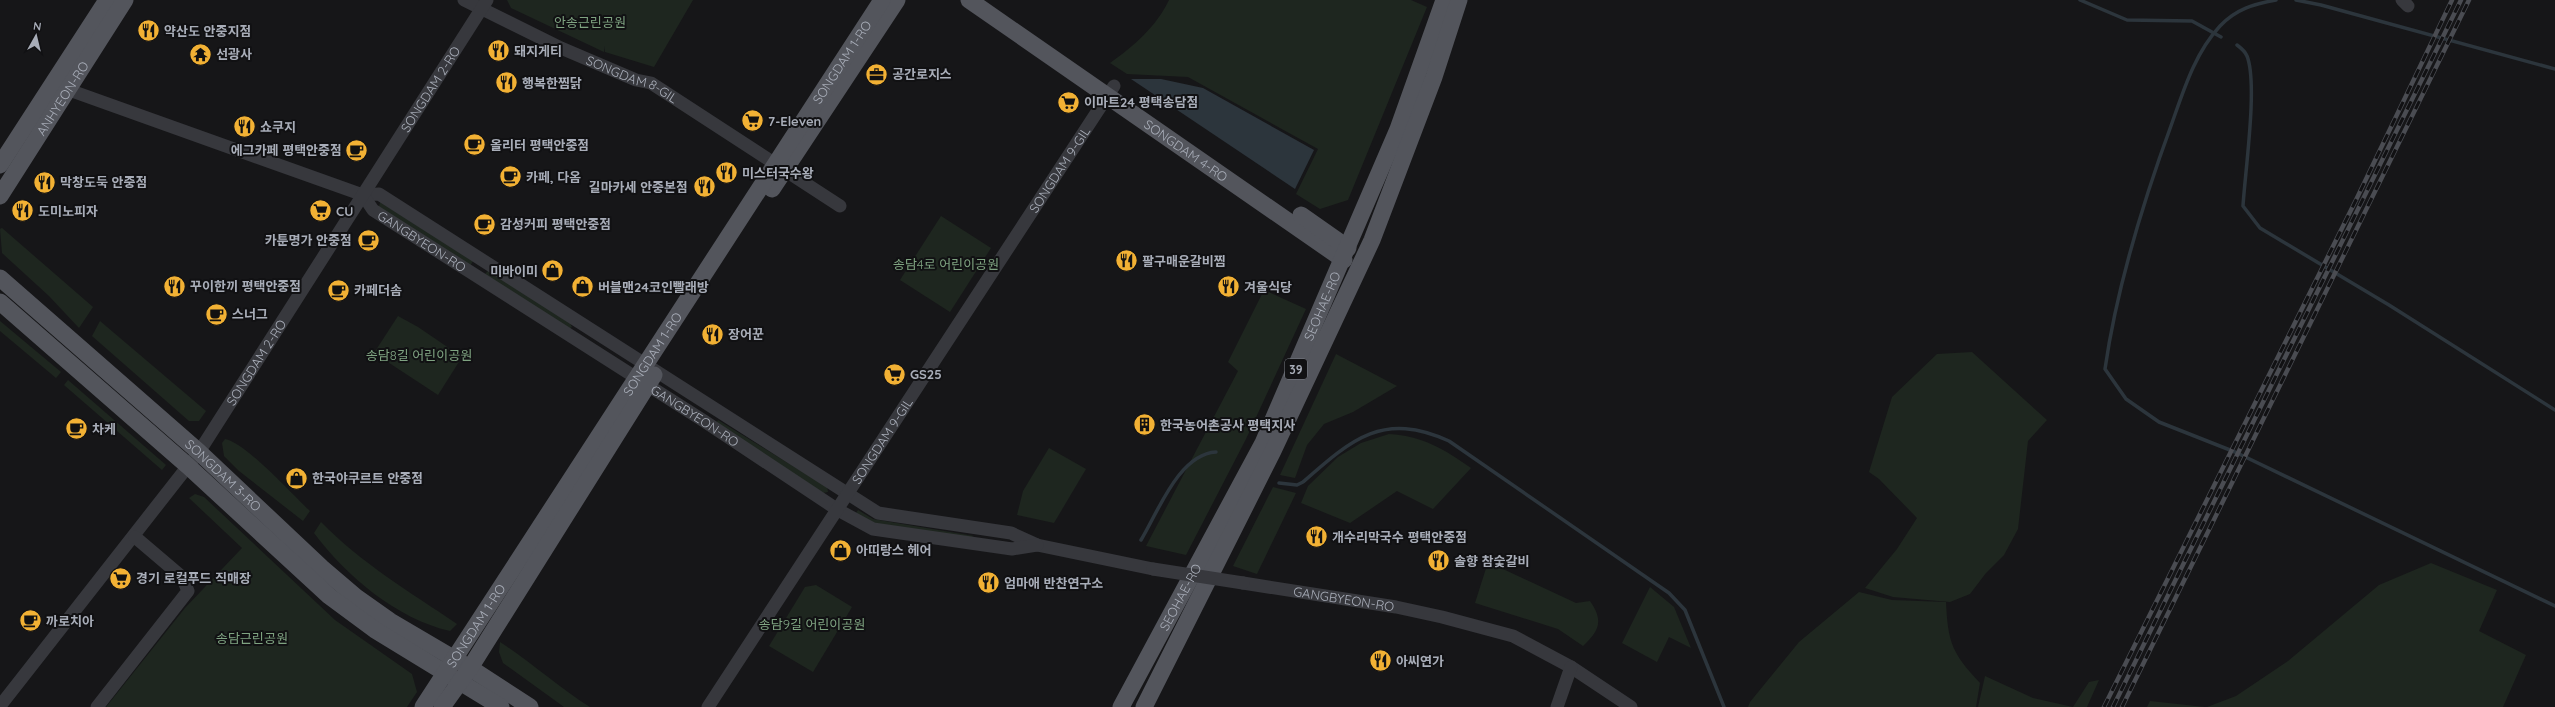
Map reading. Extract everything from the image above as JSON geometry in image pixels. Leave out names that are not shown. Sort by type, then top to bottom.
[{"type":"main road","name":"ANHYEON-RO","points":[[0,164],[107,0]]},
{"type":"main road","name":"ANHYEON-RO","points":[[0,196],[125,0]]},
{"type":"main road","name":"SONGDAM 1-RO","points":[[470,668],[651,368],[779,167],[882,0]]},
{"type":"main road","name":"SONGDAM 1-RO","points":[[779,167],[897,0]]},
{"type":"main road","name":"SONGDAM 4-RO","points":[[969,0],[1111,91]]},
{"type":"main road","name":"SONGDAM 4-RO","points":[[989,0],[1111,91],[1346,254]]},
{"type":"main road","name":"SEOHAE-RO","points":[[1121,707],[1262,444],[1346,254],[1398,129],[1444,0]]},
{"type":"main road","name":"SEOHAE-RO","points":[[1144,707],[1269,458],[1372,240],[1434,77],[1459,0]]},
{"type":"main road","name":"SONGDAM 3-RO","points":[[0,278],[198,452],[322,568],[356,597],[390,621],[453,671]]},
{"type":"main road","name":"SONGDAM 3-RO","points":[[0,302],[188,466],[329,596],[375,630],[453,671]]},
{"type":"main road","name":"SONGDAM 1-RO","points":[[423,707],[453,671],[642,383]]},
{"type":"main road","points":[[453,671],[470,668],[530,707]]},
{"type":"main road","name":"SONGDAM 1-RO","points":[[442,707],[453,671]]},
{"type":"main road","points":[[453,671],[501,707]]},
{"type":"street","name":"SONGDAM 8-GIL","points":[[464,0],[484,4],[561,48],[636,80],[651,83],[779,167]]},
{"type":"street","name":"SONGDAM 2-RO","points":[[0,706],[135,537],[198,452],[484,4]]},
{"type":"street","name":"GANGBYEON-RO","points":[[69,90],[363,195],[380,194],[847,495],[878,513],[1011,533],[1037,546],[1153,569],[1396,607],[1442,617],[1513,636],[1571,667],[1631,707]]},
{"type":"street","name":"SONGDAM 9-GIL","points":[[708,707],[1111,91]]},
{"type":"street","points":[[779,167],[840,206]]},
{"type":"street","name":"GANGBYEON-RO","points":[[363,195],[373,210],[642,383],[704,421],[838,510],[873,529],[1012,549],[1037,546]]},
{"type":"street","points":[[97,707],[188,591],[182,578],[135,537]]},
{"type":"street","points":[[1557,707],[1571,667]]},
{"type":"green space","name":"안송근린공원","points":[[507,0],[693,0],[654,67],[605,52],[605,46],[604,52],[511,8]]},
{"type":"green space","points":[[1169,0],[1411,0],[1427,7],[1348,200],[1320,209],[1296,194],[1318,149],[1188,77],[1127,74],[1110,63],[1128,50],[1144,35],[1158,19]]},
{"type":"green space","points":[[380,202],[473,261],[470,266],[379,207]]},
{"type":"green space","name":"송담4로 어린이공원","points":[[941,216],[991,248],[950,312],[900,280]]},
{"type":"green space","points":[[2,228],[93,307],[79,328],[49,296],[2,253],[0,229]]},
{"type":"green space","points":[[489,270],[570,323],[572,327],[567,330],[484,275]]},
{"type":"green space","points":[[1264,290],[1306,309],[1246,439],[1186,555],[1146,546],[1238,371],[1228,362]]},
{"type":"green space","name":"송담8길 어린이공원","points":[[398,316],[418,327],[462,357],[438,395],[374,353]]},
{"type":"green space","points":[[0,321],[61,372],[56,378],[0,331]]},
{"type":"green space","points":[[100,321],[206,411],[199,421],[189,421],[92,336]]},
{"type":"green space","points":[[1972,352],[2047,420],[2028,441],[2018,529],[2004,555],[1986,573],[1970,594],[1950,602],[1893,597],[1865,588],[1897,549],[1917,518],[1879,479],[1869,472],[1892,397],[1937,354]]},
{"type":"green space","points":[[1336,354],[1397,386],[1353,412],[1324,424],[1307,445],[1295,478],[1280,475]]},
{"type":"green space","points":[[68,380],[166,465],[162,470],[64,385]]},
{"type":"green space","points":[[718,420],[827,487],[828,492],[823,493],[716,423]]},
{"type":"green space","points":[[1389,434],[1412,437],[1433,445],[1452,455],[1471,468],[1433,509],[1397,491],[1350,523],[1301,503],[1308,486],[1338,457],[1361,443]]},
{"type":"green space","points":[[225,439],[245,450],[256,459],[310,511],[303,521],[239,471],[224,456],[222,443]]},
{"type":"green space","points":[[1049,448],[1086,469],[1054,523],[1017,515],[1023,491]]},
{"type":"green space","points":[[1273,487],[1296,493],[1257,574],[1233,566]]},
{"type":"green space","name":"송담근린공원","points":[[195,494],[204,497],[335,620],[412,674],[417,692],[407,707],[106,707],[185,608],[242,548],[189,498]]},
{"type":"green space","points":[[858,510],[873,519],[974,536],[967,539],[872,523],[855,515]]},
{"type":"green space","points":[[321,522],[336,537],[369,564],[457,624],[450,631],[430,625],[411,617],[374,594],[341,565],[314,533]]},
{"type":"green space","points":[[1488,562],[1576,603],[1590,601],[1597,614],[1598,620],[1598,625],[1593,635],[1583,646],[1558,629],[1475,603]]},
{"type":"green space","points":[[2431,563],[2497,590],[2479,631],[2526,655],[2503,707],[2207,707],[2236,696],[2288,661],[2379,585]]},
{"type":"green space","name":"송담9길 어린이공원","points":[[816,585],[852,607],[813,672],[769,646],[805,587]]},
{"type":"green space","points":[[1650,587],[1674,607],[1691,648],[1669,637],[1657,662],[1622,643]]},
{"type":"green space","points":[[1859,592],[1892,600],[1946,602],[1948,628],[1953,647],[1963,663],[1980,683],[1976,707],[1748,707],[1750,702],[1799,642]]},
{"type":"green space","points":[[500,642],[590,707],[564,707],[503,663],[499,652]]},
{"type":"green space","points":[[1985,676],[2033,698],[2073,707],[1978,707]]},
{"type":"green space","points":[[2099,680],[2087,707],[2073,707],[2089,682]]},
{"type":"green space","points":[[2150,701],[2205,707],[2147,707]]},
{"type":"shaded area","points":[[1131,79],[1161,79],[1203,88],[1314,150],[1295,189]]},
{"type":"waterway","points":[[2080,0],[2127,20],[2192,21],[2221,37]]},
{"type":"waterway","points":[[2276,0],[2260,3],[2246,8],[2232,15],[2226,20],[2211,37],[2191,72],[2161,153],[2132,244],[2116,306],[2105,369],[2126,399],[2159,422],[2235,452],[2555,606]]},
{"type":"waterway","points":[[2296,0],[2321,5],[2555,69]]},
{"type":"waterway","points":[[2237,45],[2247,56],[2250,69],[2251,86],[2250,129],[2243,206],[2260,228],[2389,305],[2555,410]]},
{"type":"waterway","points":[[1279,483],[1297,485],[1303,482],[1337,453],[1353,442],[1370,434],[1387,429],[1405,429],[1426,432],[1449,441],[1669,593],[1685,610],[1724,707]]},
{"type":"waterway","points":[[1141,540],[1162,500],[1180,473],[1203,455],[1216,452]]},
{"type":"railway","points":[[2104,707],[2356,200],[2452,0]]},
{"type":"railway","points":[[2113,707],[2461,0]]},
{"type":"railway","points":[[2122,707],[2469,0]]},
{"type":"place","name":"약산도 안중지점","points":[[149,31]]},
{"type":"place","name":"돼지게티","points":[[498,51]]},
{"type":"place","name":"선광사","points":[[200,54]]},
{"type":"place","name":"공간로지스","points":[[877,74]]},
{"type":"place","name":"행복한찜닭","points":[[507,83]]},
{"type":"place","name":"이마트24 평택송담점","points":[[1069,102]]},
{"type":"place","name":"7-Eleven","points":[[752,121]]},
{"type":"place","name":"쇼쿠지","points":[[245,127]]},
{"type":"place","name":"올리터 평택안중점","points":[[474,145]]},
{"type":"place","name":"에그카페 평택안중점","points":[[357,150]]},
{"type":"place","name":"미스터국수왕","points":[[726,173]]},
{"type":"place","name":"카페, 다옴","points":[[511,177]]},
{"type":"place","name":"막창도둑 안중점","points":[[45,182]]},
{"type":"place","name":"길마카세 안중본점","points":[[704,187]]},
{"type":"place","name":"도미노피자","points":[[23,211]]},
{"type":"place","name":"CU","points":[[320,211]]},
{"type":"place","name":"감성커피 평택안중점","points":[[485,224]]},
{"type":"place","name":"카툰명가 안중점","points":[[368,240]]},
{"type":"place","name":"팔구매운갈비찜","points":[[1126,261]]},
{"type":"place","name":"미바이미","points":[[553,271]]},
{"type":"place","name":"꾸이한끼 평택안중점","points":[[175,286]]},
{"type":"place","name":"버블맨24코인빨래방","points":[[583,287]]},
{"type":"place","name":"겨울식당","points":[[1228,287]]},
{"type":"place","name":"카페더솜","points":[[338,290]]},
{"type":"place","name":"스너그","points":[[217,314]]},
{"type":"place","name":"장어꾼","points":[[713,334]]},
{"type":"place","name":"GS25","points":[[894,374]]},
{"type":"place","name":"한국농어촌공사 평택지사","points":[[1144,425]]},
{"type":"place","name":"차케","points":[[76,429]]},
{"type":"place","name":"한국야쿠르트 안중점","points":[[297,478]]},
{"type":"place","name":"개수리막국수 평택안중점","points":[[1317,537]]},
{"type":"place","name":"아띠랑스 헤어","points":[[841,550]]},
{"type":"place","name":"솔향 참숯갈비","points":[[1439,561]]},
{"type":"place","name":"경기 로컬푸드 직매장","points":[[121,578]]},
{"type":"place","name":"엄마애 반찬연구소","points":[[989,583]]},
{"type":"place","name":"까로치아","points":[[30,621]]},
{"type":"place","name":"아씨연가","points":[[1381,661]]}]
